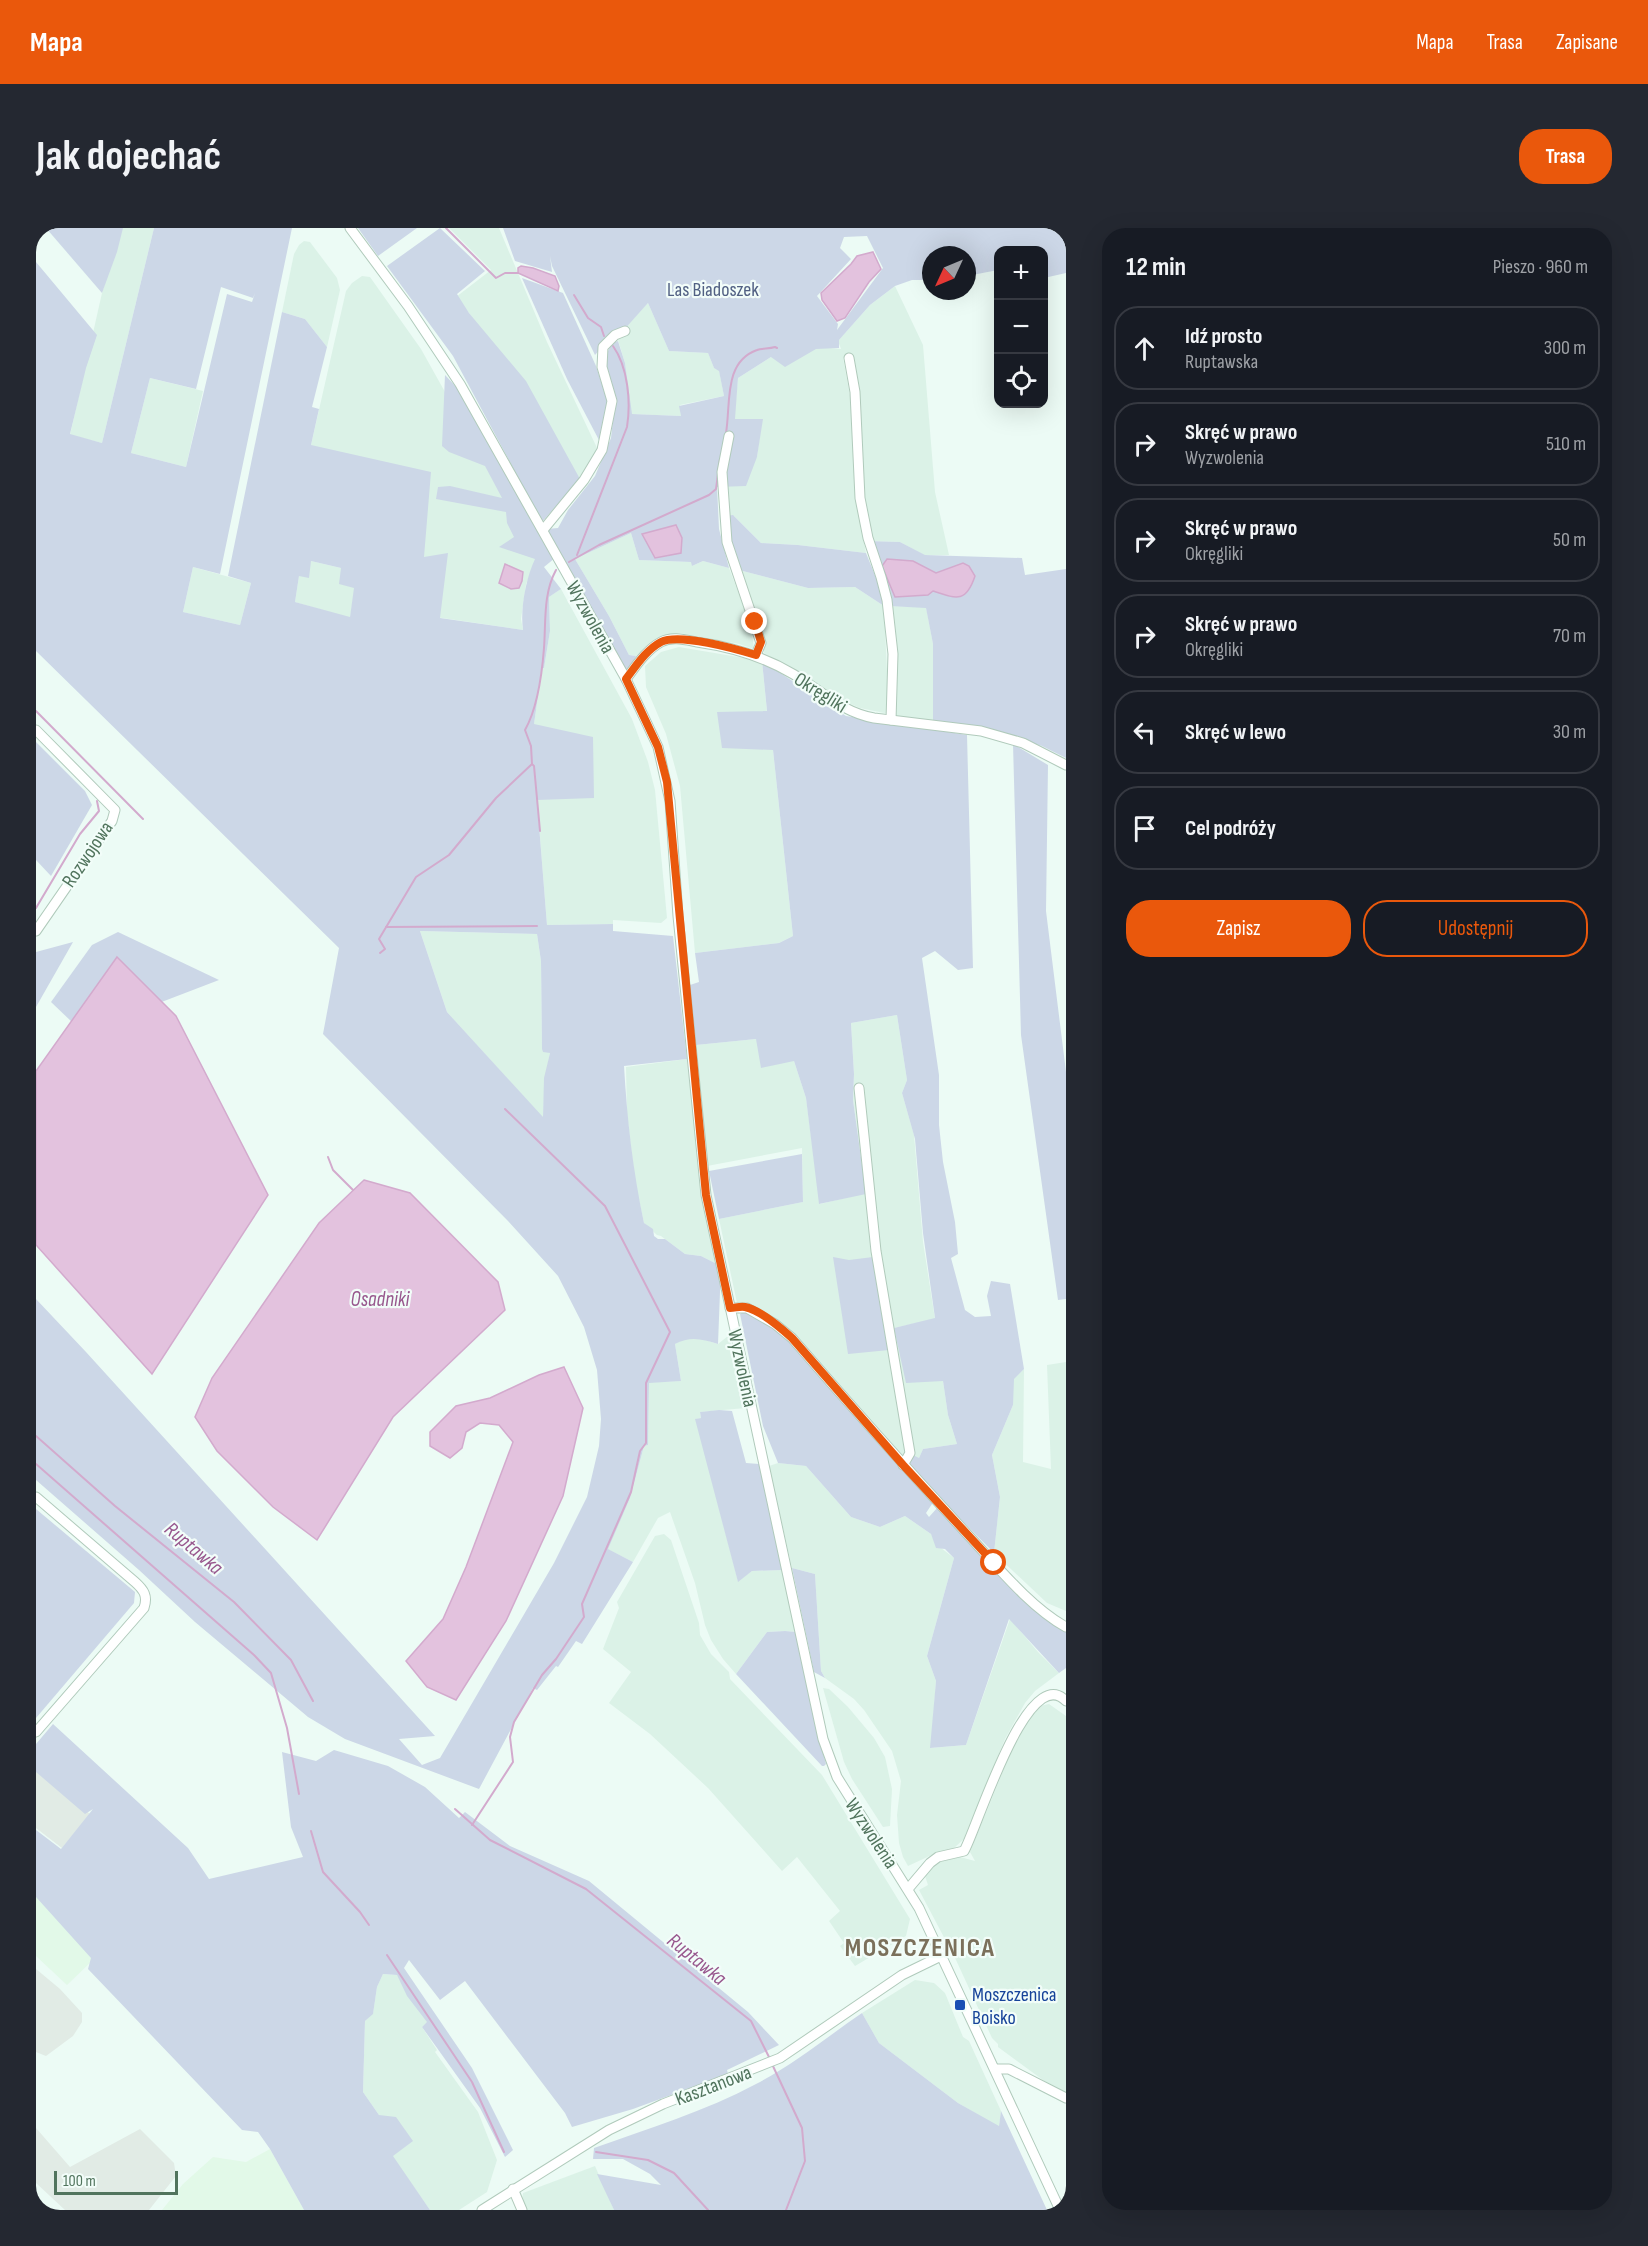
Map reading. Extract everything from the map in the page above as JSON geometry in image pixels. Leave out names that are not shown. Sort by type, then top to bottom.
[{"type":"street","name":"Wyzwolenia","points":[[350,228],[433,341],[460,384],[626,679],[658,747],[667,782],[706,1195],[823,1739],[837,1777],[908,1889],[942,1956],[1060,2210]]},
{"type":"street","points":[[543,530],[584,480],[602,450],[612,401],[602,367],[603,347],[615,335],[625,331]]},
{"type":"street","points":[[849,358],[855,392],[860,498],[868,538],[882,577],[887,600],[892,644],[891,720]]},
{"type":"street","points":[[729,436],[722,472],[727,542],[761,642],[756,655]]},
{"type":"street","name":"Okręgliki","points":[[626,679],[649,651],[659,643],[669,640],[705,643],[756,655],[793,674],[845,710],[865,717],[981,731],[1023,742],[1066,765]]},
{"type":"street","name":"Rozwojowa","points":[[36,730],[115,810],[112,821],[36,931]]},
{"type":"street","points":[[859,1088],[876,1251],[910,1453],[903,1465]]},
{"type":"street","points":[[730,1308],[750,1309],[775,1324],[792,1338],[903,1465],[1013,1582],[1066,1627]]},
{"type":"street","points":[[36,1497],[142,1588],[146,1596],[144,1608],[36,1732]]},
{"type":"street","points":[[908,1889],[938,1857],[964,1851],[1007,1747],[1023,1721],[1041,1699],[1052,1694],[1066,1701]]},
{"type":"street","name":"Kasztanowa","points":[[482,2210],[609,2130],[663,2104],[780,2058],[902,1975],[942,1956]]},
{"type":"street","points":[[996,2069],[1009,2069],[1066,2098]]},
{"type":"street","points":[[513,2190],[522,2210]]},
{"type":"street","points":[[36,2205],[41,2210]]},
{"type":"shaded area","points":[[121,228],[154,228],[102,443],[70,435],[102,293]]},
{"type":"shaded area","points":[[449,228],[499,228],[547,342],[598,450],[580,479],[456,297],[491,270]]},
{"type":"shaded area","points":[[304,241],[310,242],[337,278],[340,290],[327,347],[305,319],[282,312],[294,254]]},
{"type":"shaded area","points":[[362,276],[370,277],[421,349],[537,557],[526,584],[521,619],[523,630],[415,614],[311,445],[346,291]]},
{"type":"shaded area","points":[[895,286],[923,345],[935,492],[949,555],[924,555],[900,542],[868,541],[848,357],[843,358],[851,401],[856,499],[866,553],[761,543],[734,516],[726,516],[725,488],[757,457],[762,419],[734,419],[738,378],[771,357],[816,347],[841,349],[838,341],[870,305]]},
{"type":"shaded area","points":[[648,303],[669,351],[708,353],[714,368],[719,370],[724,396],[680,405],[681,416],[631,414],[625,363],[616,333],[622,331]]},
{"type":"shaded area","points":[[150,378],[203,391],[186,467],[131,453]]},
{"type":"shaded area","points":[[631,533],[639,560],[692,562],[692,566],[703,561],[729,568],[751,626],[754,649],[680,633],[657,638],[636,656],[629,655],[575,559]]},
{"type":"shaded area","points":[[311,561],[341,568],[355,588],[350,618],[295,602],[299,576]]},
{"type":"shaded area","points":[[193,567],[251,583],[240,625],[183,612]]},
{"type":"shaded area","points":[[735,569],[808,588],[855,587],[884,606],[889,714],[860,708],[844,701],[764,653],[764,638],[748,589],[743,589]]},
{"type":"shaded area","points":[[561,589],[632,719],[648,762],[655,790],[667,918],[661,923],[613,920],[613,924],[547,925],[537,799],[534,724],[550,631],[549,597]]},
{"type":"shaded area","points":[[889,606],[926,607],[933,644],[933,721],[894,716]]},
{"type":"shaded area","points":[[679,647],[762,661],[767,712],[718,712],[773,750],[793,936],[779,943],[695,953],[680,786],[666,734],[646,687],[645,666],[661,652]]},
{"type":"shaded area","points":[[420,931],[537,934],[541,961],[542,1049],[550,1053],[545,1078],[543,1118],[447,1012]]},
{"type":"shaded area","points":[[897,1015],[907,1080],[902,1093],[914,1135],[923,1242],[935,1319],[894,1328],[943,1381],[948,1415],[957,1444],[923,1449],[919,1458],[903,1460],[779,1323],[746,1302],[737,1303],[719,1219],[803,1202],[802,1148],[707,1166],[696,1045],[756,1039],[794,1061],[806,1098],[820,1204],[866,1193],[853,1100],[851,1023]]},
{"type":"shaded area","points":[[687,1059],[700,1173],[721,1266],[701,1256],[685,1254],[644,1223],[635,1181],[627,1114],[626,1067]]},
{"type":"shaded area","points":[[728,1336],[740,1371],[741,1395],[746,1408],[700,1412],[701,1418],[696,1419],[738,1581],[752,1571],[782,1570],[796,1632],[767,1632],[736,1674],[711,1640],[695,1583],[670,1512],[658,1518],[633,1562],[607,1549],[630,1498],[644,1446],[648,1445],[649,1382],[681,1381],[675,1344],[686,1338],[702,1339],[718,1344]]},
{"type":"shaded area","points":[[1066,1362],[1066,1611],[1047,1603],[994,1553],[1000,1497],[992,1455],[1013,1405],[1013,1379],[1024,1369],[1023,1462],[1051,1469],[1047,1365]]},
{"type":"shaded area","points":[[778,1463],[806,1466],[851,1517],[880,1527],[905,1516],[931,1534],[936,1544],[954,1558],[927,1656],[936,1681],[931,1748],[966,1745],[1010,1619],[1059,1673],[1035,1691],[1025,1703],[1005,1739],[964,1839],[954,1848],[936,1853],[908,1866],[899,1843],[897,1815],[901,1781],[892,1751],[864,1710],[854,1699],[825,1678],[821,1671],[815,1574],[792,1568],[769,1466]]},
{"type":"shaded area","points":[[664,1534],[671,1540],[699,1623],[700,1635],[711,1654],[729,1672],[730,1679],[822,1775],[910,1919],[906,1936],[855,1966],[840,1946],[844,1943],[829,1921],[840,1911],[797,1857],[782,1871],[708,1788],[650,1734],[609,1703],[631,1672],[603,1649],[619,1608],[617,1602],[655,1536]]},
{"type":"shaded area","points":[[823,1688],[829,1689],[848,1707],[874,1738],[885,1757],[892,1789],[890,1826],[883,1827],[852,1779],[844,1762]]},
{"type":"shaded area","points":[[1049,1704],[1066,1716],[1066,2092],[1047,2083],[998,2047],[919,1890],[928,1885],[925,1876],[935,1863],[960,1857],[975,1861],[970,1852],[1014,1744],[1025,1724],[1040,1706]]},
{"type":"shaded area","points":[[36,1770],[90,1814],[62,1848],[36,1828]]},
{"type":"shaded area","points":[[36,1895],[95,1958],[67,1985],[36,1956]]},
{"type":"shaded area","points":[[36,1969],[60,1989],[82,2013],[82,2022],[73,2036],[46,2056],[36,2052]]},
{"type":"shaded area","points":[[383,1974],[397,1975],[428,2022],[422,2027],[437,2050],[435,2052],[478,2112],[497,2160],[487,2192],[459,2210],[430,2210],[392,2156],[412,2141],[379,2115],[363,2092],[365,2021],[373,2013],[377,1987]]},
{"type":"shaded area","points":[[915,1980],[934,1983],[945,1993],[963,2037],[969,2041],[1001,2111],[999,2127],[958,2103],[879,2043],[862,2013]]},
{"type":"shaded area","points":[[36,2128],[70,2167],[140,2129],[174,2163],[176,2176],[149,2210],[65,2210],[36,2183]]},
{"type":"shaded area","points":[[270,2149],[304,2210],[162,2210],[183,2184],[213,2157],[246,2162]]},
{"type":"shaded area","points":[[595,2166],[614,2210],[526,2210],[522,2201],[523,2193]]},
{"type":"green space","points":[[46,228],[123,228],[102,293]]},
{"type":"green space","points":[[154,228],[292,228],[220,574],[193,567],[183,612],[240,625],[251,583],[228,576],[282,312],[305,319],[327,347],[312,407],[319,409],[311,445],[431,472],[424,557],[448,553],[440,618],[523,630],[524,594],[535,559],[499,547],[514,537],[507,523],[506,512],[436,499],[438,487],[450,486],[502,498],[485,466],[449,452],[442,446],[445,375],[460,391],[555,558],[544,567],[561,589],[549,597],[550,631],[534,724],[593,737],[594,798],[537,800],[547,925],[613,924],[613,931],[673,936],[687,1059],[624,1066],[629,1125],[644,1223],[653,1229],[654,1236],[658,1239],[665,1239],[685,1254],[701,1256],[721,1266],[718,1344],[696,1339],[675,1344],[681,1381],[649,1383],[648,1445],[644,1446],[630,1498],[608,1549],[633,1562],[582,1644],[576,1641],[558,1667],[556,1666],[537,1690],[533,1688],[479,1789],[345,1739],[308,1717],[195,1622],[36,1480],[36,1299],[435,1736],[399,1739],[422,1765],[440,1758],[554,1563],[587,1497],[599,1446],[601,1419],[597,1370],[584,1327],[558,1276],[508,1221],[323,1034],[339,948],[36,651],[36,262],[97,335],[86,368],[70,434],[102,443]],"holes":[[[221,287],[253,298],[255,293],[252,302],[227,294],[186,467],[131,453],[150,378],[196,389]],[[311,561],[341,568],[339,584],[354,588],[350,617],[295,602],[299,576],[309,578]],[[420,931],[537,934],[541,961],[542,1049],[543,1052],[550,1053],[544,1078],[543,1117],[447,1012]]]},
{"type":"green space","points":[[358,228],[417,228],[378,256]]},
{"type":"green space","points":[[440,228],[485,271],[457,294],[469,313],[526,381],[580,479],[542,522],[453,356],[387,266]]},
{"type":"green space","name":"Las Biadoszek","points":[[503,228],[1066,228],[1066,273],[1048,277],[1048,246],[994,246],[994,271],[976,274],[976,246],[922,246],[922,280],[912,280],[895,286],[870,305],[839,340],[839,348],[816,349],[785,367],[771,357],[738,378],[735,419],[763,419],[757,457],[746,486],[717,487],[719,529],[729,568],[703,561],[692,566],[691,562],[639,560],[631,533],[575,559],[629,655],[636,656],[630,668],[626,669],[547,529],[558,528],[568,510],[595,476],[611,438],[614,410],[604,359],[612,343],[618,341],[625,363],[632,414],[681,416],[679,406],[724,396],[719,371],[714,368],[708,353],[669,351],[648,303],[622,332],[608,340],[595,355],[552,266],[550,256],[552,272],[515,261]],"holes":[[[867,236],[883,268],[837,330],[838,324],[817,296],[851,259],[840,248],[844,237]]]},
{"type":"green space","points":[[522,278],[563,293],[596,366],[608,403],[600,442],[567,379]]},
{"type":"green space","points":[[733,515],[761,543],[866,553],[883,595],[884,606],[855,587],[808,588],[735,569],[726,516]]},
{"type":"green space","points":[[868,541],[900,542],[925,555],[1022,558],[1025,575],[1066,569],[1066,758],[1042,746],[984,727],[933,721],[933,644],[926,608],[889,606]]},
{"type":"green space","points":[[762,661],[846,716],[967,735],[973,968],[958,970],[935,951],[922,958],[939,1075],[939,1125],[943,1162],[955,1222],[958,1254],[951,1258],[965,1310],[975,1317],[991,1316],[987,1296],[991,1281],[1010,1284],[1024,1369],[1014,1379],[1013,1405],[992,1455],[1000,1497],[994,1553],[907,1465],[913,1455],[919,1458],[923,1449],[957,1444],[948,1415],[943,1381],[906,1383],[894,1328],[935,1318],[923,1233],[915,1139],[902,1093],[907,1080],[897,1015],[851,1023],[853,1100],[866,1194],[819,1204],[806,1098],[794,1061],[761,1068],[756,1039],[696,1045],[690,985],[699,982],[695,953],[779,943],[793,936],[773,750],[722,748],[717,712],[767,711]]},
{"type":"green space","points":[[36,742],[85,791],[92,805],[51,876],[36,860]]},
{"type":"green space","points":[[1013,744],[1048,765],[1046,911],[1066,1072],[1066,1299],[1058,1300],[1021,1035]]},
{"type":"green space","points":[[118,932],[219,980],[159,1003],[73,1023],[51,1002],[92,945]]},
{"type":"green space","points":[[73,942],[36,1007],[36,952]]},
{"type":"green space","points":[[802,1154],[803,1202],[719,1219],[709,1171]]},
{"type":"green space","points":[[833,1257],[849,1260],[873,1257],[889,1350],[848,1354]]},
{"type":"green space","points":[[750,1312],[789,1339],[934,1501],[926,1513],[929,1517],[938,1507],[1066,1631],[1066,1668],[1059,1673],[1009,1619],[966,1745],[930,1748],[936,1681],[927,1656],[954,1558],[945,1549],[936,1548],[931,1534],[905,1516],[880,1527],[851,1517],[806,1466],[778,1463],[763,1426],[740,1314]]},
{"type":"green space","points":[[732,1411],[746,1463],[759,1464],[782,1570],[752,1571],[738,1582],[695,1419],[701,1418],[700,1412]]},
{"type":"green space","points":[[36,1509],[135,1592],[134,1603],[36,1718]]},
{"type":"green space","points":[[792,1568],[815,1574],[821,1671],[825,1678],[814,1672]]},
{"type":"green space","points":[[767,1632],[796,1632],[826,1764],[824,1766],[736,1674]]},
{"type":"green space","points":[[53,1724],[188,1848],[209,1879],[303,1857],[291,1827],[282,1752],[316,1761],[334,1750],[388,1766],[425,1787],[459,1818],[465,1812],[510,1846],[589,1881],[748,2012],[779,2045],[727,2070],[728,2074],[633,2109],[572,2127],[565,2113],[465,1981],[440,2000],[409,1960],[404,1968],[472,2068],[513,2150],[505,2157],[480,2108],[422,2027],[427,2022],[407,1996],[397,1975],[383,1974],[377,1987],[373,2014],[365,2021],[363,2092],[379,2115],[396,2117],[413,2141],[393,2156],[430,2210],[304,2210],[258,2132],[242,2130],[88,1969],[91,1958],[36,1897],[36,1830],[61,1849],[93,1809],[85,1814],[36,1772],[36,1744]]},
{"type":"green space","points":[[862,2013],[879,2043],[958,2103],[999,2126],[1001,2111],[1047,2210],[614,2210],[597,2174],[661,2185],[650,2174],[623,2159],[593,2159],[594,2148],[676,2119],[737,2094],[783,2068]]},
{"type":"water","points":[[873,252],[881,269],[869,282],[845,318],[837,321],[822,300],[821,293],[857,256]]},
{"type":"water","points":[[521,266],[555,276],[559,286],[558,291],[518,273],[518,268]]},
{"type":"water","points":[[676,525],[682,538],[681,553],[655,558],[642,534]]},
{"type":"water","points":[[887,559],[913,561],[936,573],[963,563],[969,566],[975,576],[968,591],[960,597],[933,591],[928,595],[895,597],[882,566]]},
{"type":"water","points":[[505,564],[523,572],[519,588],[511,589],[499,583]]},
{"type":"water","points":[[117,957],[176,1016],[268,1195],[152,1374],[36,1245],[36,1071]]},
{"type":"water","name":"Osadniki","points":[[364,1180],[410,1193],[498,1282],[505,1310],[393,1417],[317,1540],[273,1507],[217,1451],[195,1417],[212,1378],[319,1223]]},
{"type":"water","points":[[564,1367],[583,1408],[563,1496],[506,1621],[456,1700],[427,1687],[406,1661],[443,1619],[466,1567],[513,1442],[499,1425],[480,1423],[466,1432],[462,1448],[450,1458],[430,1446],[430,1432],[456,1406],[490,1398],[539,1375]]},
{"type":"waterway","points":[[446,228],[496,278],[505,273],[518,273]]},
{"type":"waterway","points":[[574,295],[588,318],[601,327],[604,336]]},
{"type":"waterway","points":[[577,555],[627,427],[629,407],[627,385],[622,364],[613,346]]},
{"type":"waterway","points":[[726,433],[731,385],[739,364],[746,356],[757,350],[777,348]]},
{"type":"waterway","points":[[569,562],[599,545],[709,495],[716,489],[720,459]]},
{"type":"waterway","points":[[540,831],[534,766],[531,746],[525,730],[539,690],[547,598],[556,570]]},
{"type":"waterway","points":[[36,711],[143,819]]},
{"type":"waterway","points":[[380,953],[385,949],[379,939],[416,877],[449,855],[496,798],[532,764]]},
{"type":"waterway","points":[[36,908],[80,834],[99,811],[97,801]]},
{"type":"waterway","points":[[386,927],[537,926]]},
{"type":"waterway","points":[[472,1825],[513,1762],[510,1737],[514,1722],[542,1675],[556,1659],[584,1617],[582,1604],[631,1492],[640,1451],[646,1443],[646,1383],[670,1332],[605,1206],[505,1109]]},
{"type":"waterway","points":[[328,1157],[333,1170],[353,1190]]},
{"type":"waterway","name":"Ruptawka","points":[[36,1436],[115,1506],[234,1602],[291,1660],[313,1701]]},
{"type":"waterway","points":[[36,1464],[254,1655],[271,1673],[287,1728],[299,1794]]},
{"type":"waterway","name":"Ruptawka","points":[[455,1809],[490,1840],[586,1889],[751,2021],[770,2059]]},
{"type":"waterway","points":[[311,1831],[323,1872],[369,1925]]},
{"type":"waterway","points":[[387,1955],[472,2082],[504,2152]]},
{"type":"waterway","name":"Ruptawka","points":[[772,2064],[802,2128],[805,2161],[786,2210]]},
{"type":"waterway","points":[[596,2152],[648,2160],[674,2173],[708,2210]]},
{"type":"place","name":"Moszczenica Boisko","points":[[960,2005]]},
{"type":"district","name":"MOSZCZENICA","points":[[920,1947]]},
{"type":"route","points":[[755,622],[761,642],[756,655],[738,649],[681,639],[665,640],[649,651],[626,679],[658,747],[667,782],[706,1195],[730,1308],[750,1309],[775,1324],[792,1338],[903,1465],[994,1563]]}]
